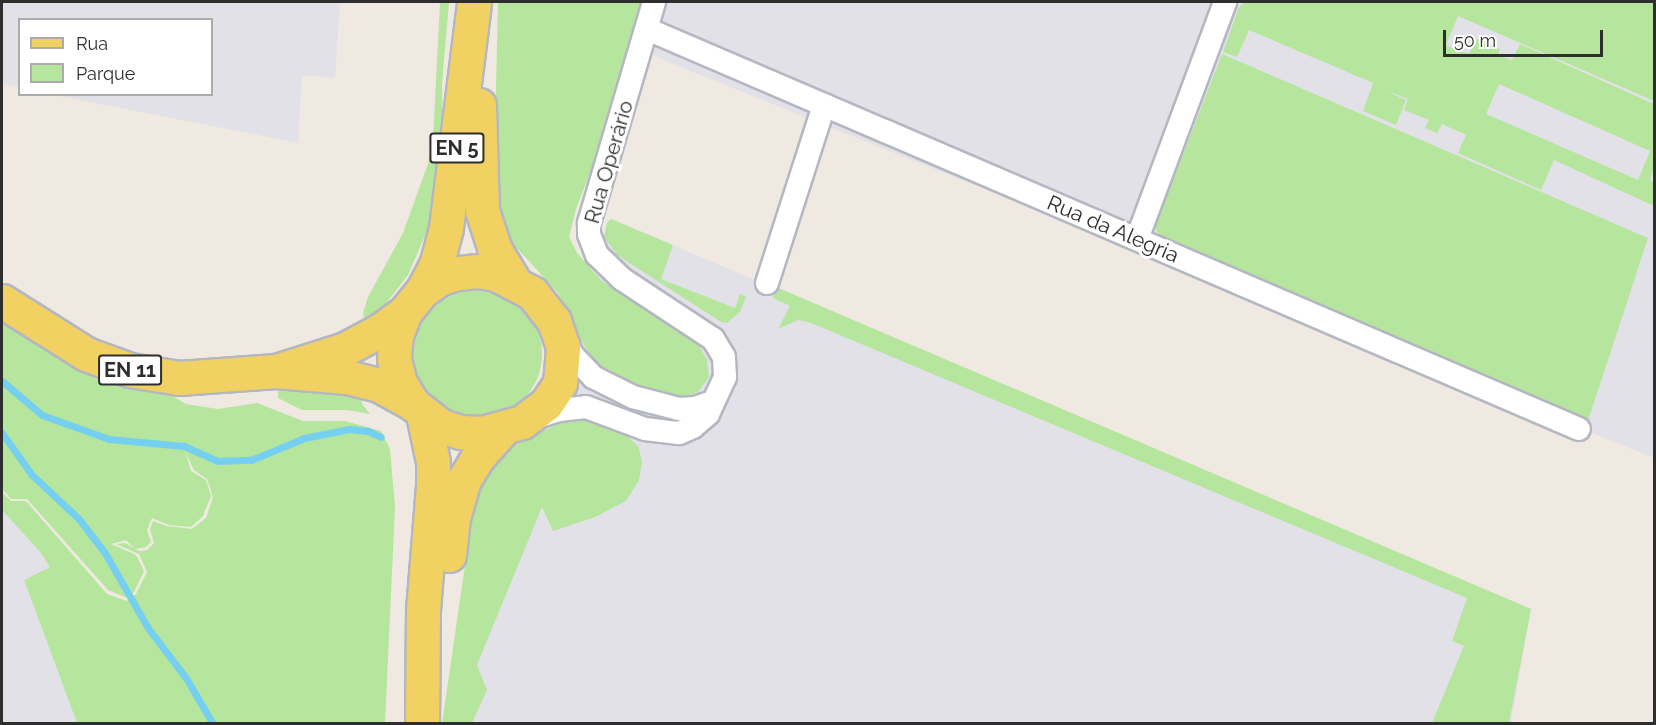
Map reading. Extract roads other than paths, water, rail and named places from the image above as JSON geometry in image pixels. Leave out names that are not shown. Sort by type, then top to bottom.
[{"type":"main road","name":"EN 5","points":[[475,2],[482,210],[494,248],[514,281]]},
{"type":"main road","name":"EN 5","points":[[475,2],[446,228],[437,262],[396,335],[394,359],[400,383],[418,409],[441,426],[461,432],[482,433],[512,426]]},
{"type":"main road","name":"EN 5","points":[[414,301],[439,279],[467,272],[496,274],[514,281],[532,293],[544,306],[560,335],[563,360],[560,383],[546,404],[512,426],[477,459],[464,480],[453,518],[443,603],[425,690],[422,723]]},
{"type":"main road","name":"EN 11","points":[[2,301],[77,349],[130,370],[179,378],[276,371],[347,377],[379,385],[418,409]]},
{"type":"main road","name":"EN 11","points":[[276,371],[345,349],[379,331],[414,301]]},
{"type":"main road","name":"EN 5","points":[[418,409],[433,462],[423,610],[425,690]]},
{"type":"street","name":"Rua Operário","points":[[512,426],[559,410],[586,407],[645,429],[679,433],[704,419],[725,377],[724,357],[719,347],[702,332],[622,279],[597,255],[589,234],[589,223],[654,2]]},
{"type":"street","points":[[1137,239],[1225,2]]},
{"type":"street","name":"Rua da Alegria","points":[[647,29],[1579,429]]},
{"type":"street","points":[[767,283],[824,105]]},
{"type":"street","points":[[560,335],[574,357],[592,377],[633,398],[679,409],[695,408],[712,402]]},
{"type":"waterway","points":[[2,381],[42,415],[109,439],[184,446],[217,461],[251,460],[304,438],[349,429],[368,431],[381,437]]},
{"type":"waterway","points":[[2,433],[32,475],[79,519],[105,553],[148,628],[186,678],[213,724]]}]
